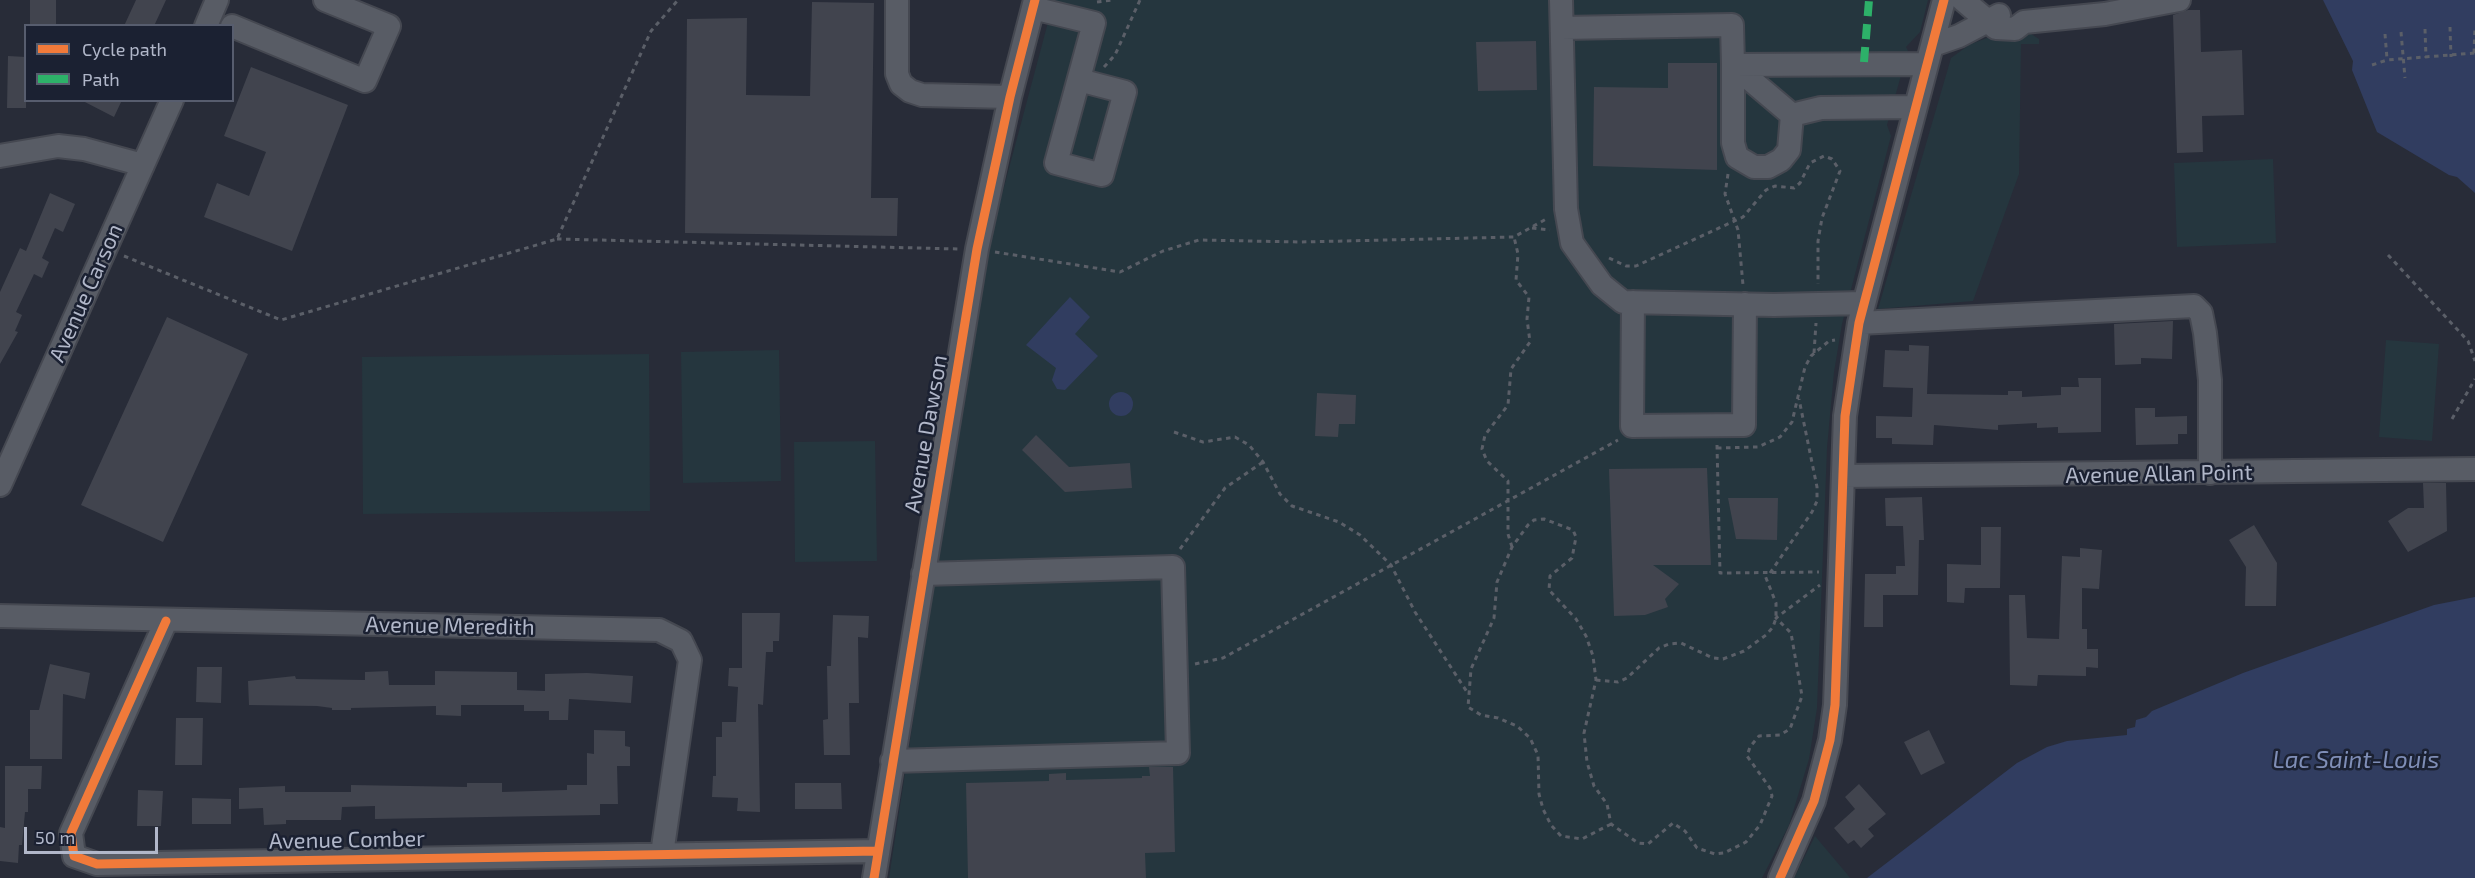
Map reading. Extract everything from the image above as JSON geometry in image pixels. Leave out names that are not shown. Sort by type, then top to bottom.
[{"type":"street","points":[[234,27],[365,81],[388,27],[325,0]]},
{"type":"street","points":[[897,0],[897,74],[901,84],[910,91],[922,95],[1010,97]]},
{"type":"street","points":[[1562,0],[1566,209],[1572,243],[1602,285],[1623,302],[1820,304],[1861,313],[2193,306],[2201,313],[2210,380],[2210,473]]},
{"type":"street","points":[[1780,878],[1814,801],[1830,740],[1835,705],[1845,416],[1861,313],[1944,0]]},
{"type":"street","points":[[1963,0],[1989,21]]},
{"type":"street","points":[[1733,65],[1864,62],[1930,54],[1998,15],[2014,16],[2024,22],[2105,14],[2179,0]]},
{"type":"street","points":[[1034,4],[1094,23],[1079,80]]},
{"type":"street","name":"Avenue Dawson","points":[[874,878],[977,249],[1010,97],[1034,4]]},
{"type":"street","points":[[211,14],[228,24]]},
{"type":"street","points":[[1562,28],[1732,25],[1733,143],[1737,157],[1754,167],[1768,167],[1781,160],[1789,150],[1792,115]]},
{"type":"street","points":[[1733,65],[1792,115]]},
{"type":"street","name":"Avenue Carson","points":[[0,485],[171,102]]},
{"type":"street","points":[[1792,115],[1821,108],[1914,107]]},
{"type":"street","points":[[0,156],[58,146],[84,149],[143,165]]},
{"type":"street","points":[[1633,302],[1632,426],[1744,425],[1745,304]]},
{"type":"street","name":"Avenue Allan Point","points":[[1843,476],[2475,469]]},
{"type":"street","points":[[892,761],[1178,753],[1173,567],[923,574]]},
{"type":"street","name":"Avenue Meredith","points":[[0,616],[659,630],[681,641],[690,660],[662,854]]},
{"type":"street","name":"Avenue Comber","points":[[166,621],[71,833],[74,856],[97,864],[878,851]]},
{"type":"path","points":[[557,239],[651,31],[678,0]]},
{"type":"path","points":[[1079,80],[1100,71],[1116,55],[1140,0]]},
{"type":"path","points":[[2372,65],[2387,60],[2451,57],[2475,53],[2475,26]]},
{"type":"path","points":[[2450,27],[2451,57]]},
{"type":"path","points":[[2425,29],[2426,58]]},
{"type":"path","points":[[2401,32],[2405,78]]},
{"type":"path","points":[[2385,34],[2387,60]]},
{"type":"path","points":[[1733,143],[1725,194],[1738,230],[1745,304]]},
{"type":"path","points":[[1607,256],[1626,266],[1636,266],[1743,217],[1766,190],[1775,186],[1794,188],[1800,183],[1810,163],[1824,156],[1832,159],[1840,171],[1822,219],[1818,241],[1816,259],[1820,304],[1816,315],[1814,353]]},
{"type":"path","points":[[106,248],[281,320],[557,239],[977,249],[1120,272],[1163,251],[1199,240],[1301,242],[1514,237],[1566,209]]},
{"type":"path","points":[[1531,228],[1561,231]]},
{"type":"path","points":[[1512,548],[1508,534],[1508,482],[1488,461],[1482,449],[1485,435],[1508,405],[1511,369],[1530,342],[1527,319],[1528,297],[1516,280],[1518,254],[1514,237]]},
{"type":"path","points":[[2388,255],[2468,342],[2475,361]]},
{"type":"path","points":[[1717,448],[1758,447],[1780,437],[1792,422],[1805,367],[1814,353],[1829,341],[1838,340],[1861,313]]},
{"type":"path","points":[[2451,419],[2475,379]]},
{"type":"path","points":[[1770,573],[1812,512],[1817,501],[1817,487],[1799,399]]},
{"type":"path","points":[[1176,666],[1223,658],[1620,439],[1632,426]]},
{"type":"path","points":[[1174,432],[1203,442],[1235,437],[1250,445],[1263,462],[1280,494],[1292,506],[1339,522],[1360,535],[1391,565],[1414,612],[1468,693]]},
{"type":"path","points":[[1716,437],[1720,573],[1839,572]]},
{"type":"path","points":[[1173,567],[1177,552],[1225,488],[1263,462]]},
{"type":"path","points":[[1611,824],[1581,840],[1561,836],[1551,825],[1543,809],[1539,794],[1538,755],[1530,738],[1517,726],[1498,718],[1473,712],[1468,707],[1471,669],[1494,618],[1497,582],[1512,548],[1534,520],[1544,519],[1573,530],[1576,537],[1575,551],[1567,563],[1555,570],[1548,582],[1554,597],[1576,619],[1586,636],[1593,656],[1596,680],[1584,733],[1587,762],[1594,786],[1606,804],[1611,824],[1638,843],[1648,844],[1673,824],[1678,825],[1697,848],[1715,854],[1737,849],[1746,842],[1767,813],[1772,796],[1770,788],[1748,756],[1750,747],[1759,736],[1780,735],[1790,729],[1802,696],[1797,656],[1791,633],[1776,618]]},
{"type":"path","points":[[1776,618],[1839,572]]},
{"type":"path","points":[[1596,680],[1618,682],[1627,678],[1659,648],[1669,644],[1681,644],[1713,658],[1723,659],[1744,651],[1766,635],[1773,627],[1776,618],[1776,603],[1764,573]]},
{"type":"shaded area","points":[[1054,0],[1928,0],[1920,32],[1906,47],[1908,51],[1887,125],[1891,136],[1842,324],[1834,372],[1827,448],[1817,708],[1809,759],[1789,825],[1762,878],[889,878],[943,524],[993,228]]},
{"type":"shaded area","points":[[2028,32],[2039,39],[2039,44],[2021,44],[2019,174],[1973,301],[1878,309],[1951,58],[1969,45],[1994,35]]},
{"type":"shaded area","points":[[2273,159],[2276,243],[2177,247],[2174,163]]},
{"type":"shaded area","points":[[2386,340],[2439,344],[2432,441],[2379,437]]},
{"type":"shaded area","points":[[779,350],[781,481],[683,483],[681,352]]},
{"type":"shaded area","points":[[649,354],[650,511],[363,514],[362,357]]},
{"type":"shaded area","points":[[875,441],[877,561],[795,562],[794,442]]},
{"type":"shaded area","points":[[1815,836],[1847,874],[1850,878],[1794,878]]},
{"type":"water","points":[[2323,0],[2475,0],[2475,193],[2457,177],[2449,175],[2377,132],[2352,70],[2353,61]]},
{"type":"water","points":[[1070,297],[1090,317],[1075,334],[1098,356],[1065,390],[1057,389],[1052,380],[1056,368],[1026,345]]},
{"type":"water","points":[[1121,392],[1130,395],[1133,404],[1130,413],[1121,416],[1112,413],[1109,404],[1112,395]]},
{"type":"water","name":"Lac Saint-Louis","points":[[2475,597],[2475,878],[1867,878],[2017,763],[2047,747],[2067,741],[2127,735],[2127,729],[2135,727],[2136,720],[2146,717],[2152,711],[2243,673],[2434,605]]},
{"type":"building","points":[[30,0],[56,0],[56,24],[30,24]]},
{"type":"building","points":[[136,0],[166,0],[155,24],[125,24]]},
{"type":"building","points":[[812,2],[874,3],[871,198],[898,198],[897,236],[685,233],[687,19],[747,18],[746,95],[810,96]]},
{"type":"building","points":[[2188,10],[2200,10],[2201,52],[2242,50],[2244,115],[2202,116],[2203,152],[2177,153],[2173,15]]},
{"type":"building","points":[[1536,41],[1537,90],[1478,91],[1476,42]]},
{"type":"building","points":[[8,56],[24,57],[26,108],[7,108]]},
{"type":"building","points":[[1668,63],[1717,63],[1717,170],[1593,166],[1594,87],[1668,88]]},
{"type":"building","points":[[251,67],[348,105],[292,251],[204,217],[217,183],[249,196],[266,152],[224,136]]},
{"type":"building","points":[[85,102],[121,102],[114,117]]},
{"type":"building","points":[[50,193],[75,204],[63,232],[55,228],[42,258],[49,262],[42,278],[34,274],[16,312],[22,315],[15,331],[18,332],[0,364],[0,292],[20,248],[26,251]]},
{"type":"building","points":[[167,317],[248,354],[163,542],[81,505]]},
{"type":"building","points":[[2173,321],[2172,359],[2141,358],[2141,364],[2115,365],[2114,324]]},
{"type":"building","points":[[1909,345],[1929,346],[1927,394],[2008,395],[2008,391],[2022,391],[2022,397],[2061,395],[2061,387],[2079,387],[2078,378],[2101,378],[2101,432],[2058,433],[2058,427],[2037,428],[2037,423],[1998,425],[1998,430],[1934,425],[1933,445],[1892,444],[1892,438],[1876,438],[1876,416],[1912,417],[1913,388],[1883,387],[1885,350],[1909,351]]},
{"type":"building","points":[[1317,393],[1356,395],[1355,424],[1339,424],[1338,437],[1315,436]]},
{"type":"building","points":[[2135,408],[2155,408],[2155,417],[2187,416],[2187,434],[2178,434],[2178,444],[2136,445]]},
{"type":"building","points":[[1036,435],[1069,467],[1130,463],[1132,488],[1065,492],[1022,450]]},
{"type":"building","points":[[1707,468],[1711,565],[1653,565],[1679,584],[1665,599],[1668,607],[1645,615],[1614,616],[1609,469]]},
{"type":"building","points":[[2423,483],[2446,483],[2447,531],[2408,552],[2388,521],[2408,508],[2424,508]]},
{"type":"building","points":[[1922,497],[1924,540],[1919,540],[1918,595],[1883,595],[1883,627],[1864,627],[1865,574],[1896,574],[1896,566],[1905,566],[1903,526],[1886,526],[1885,498]]},
{"type":"building","points":[[1728,498],[1778,498],[1777,540],[1736,539]]},
{"type":"building","points":[[2254,525],[2277,563],[2276,606],[2245,606],[2246,567],[2229,540]]},
{"type":"building","points":[[1981,527],[2001,527],[2000,588],[1965,588],[1964,603],[1947,602],[1947,564],[1981,565]]},
{"type":"building","points":[[2080,548],[2102,550],[2099,589],[2082,588],[2082,629],[2087,629],[2087,649],[2098,649],[2098,668],[2086,667],[2086,676],[2038,675],[2037,686],[2010,685],[2009,595],[2025,595],[2027,638],[2059,639],[2062,556],[2080,557]]},
{"type":"building","points":[[742,613],[780,613],[779,641],[773,641],[773,652],[766,652],[763,705],[758,704],[760,812],[737,811],[738,798],[712,797],[713,776],[716,776],[716,737],[722,737],[722,722],[736,722],[738,687],[728,686],[729,668],[742,668]]},
{"type":"building","points":[[833,615],[869,616],[868,638],[858,637],[859,703],[849,703],[850,755],[824,755],[823,720],[828,719],[827,666],[831,666]]},
{"type":"building","points":[[50,664],[90,673],[85,699],[63,694],[62,759],[30,759],[30,710],[39,710]]},
{"type":"building","points":[[197,667],[222,667],[221,703],[196,702]]},
{"type":"building","points":[[388,671],[389,685],[435,685],[435,671],[517,672],[517,690],[545,691],[545,674],[587,673],[633,676],[631,703],[569,699],[568,720],[549,720],[549,711],[524,711],[524,705],[461,705],[461,716],[436,715],[436,706],[332,710],[332,708],[317,706],[249,705],[248,681],[295,676],[296,679],[365,680],[365,672]]},
{"type":"building","points":[[176,718],[203,718],[202,765],[175,765]]},
{"type":"building","points":[[594,730],[625,731],[625,746],[630,747],[630,766],[617,766],[618,804],[600,804],[600,815],[375,819],[375,806],[342,807],[341,820],[286,820],[286,824],[264,825],[263,808],[239,809],[239,788],[285,786],[285,792],[351,792],[351,785],[467,787],[467,783],[502,783],[502,792],[567,790],[567,785],[587,785],[587,753],[594,754]]},
{"type":"building","points":[[1929,730],[1945,763],[1921,775],[1904,742]]},
{"type":"building","points":[[5,766],[42,766],[41,789],[28,789],[28,812],[25,812],[18,863],[0,861],[0,827],[5,828]]},
{"type":"building","points":[[1149,767],[1173,767],[1175,852],[1145,853],[1146,878],[968,878],[966,783],[1049,781],[1049,774],[1066,773],[1066,780],[1142,778],[1142,776],[1150,776]]},
{"type":"building","points":[[795,783],[841,783],[842,809],[795,809]]},
{"type":"building","points":[[1859,784],[1886,814],[1868,829],[1874,836],[1861,848],[1854,840],[1848,844],[1834,828],[1855,809],[1845,797]]},
{"type":"building","points":[[138,790],[163,791],[161,826],[137,826]]},
{"type":"building","points":[[192,798],[231,799],[231,824],[192,824]]},
{"type":"marked path","points":[[1864,62],[1869,0]]},
{"type":"cycle path","points":[[874,878],[977,249],[1010,97],[1035,0]]},
{"type":"cycle path","points":[[1780,878],[1814,801],[1830,740],[1835,705],[1845,416],[1859,323],[1944,0]]},
{"type":"cycle path","points":[[166,621],[71,833],[74,856],[97,864],[878,851]]}]
